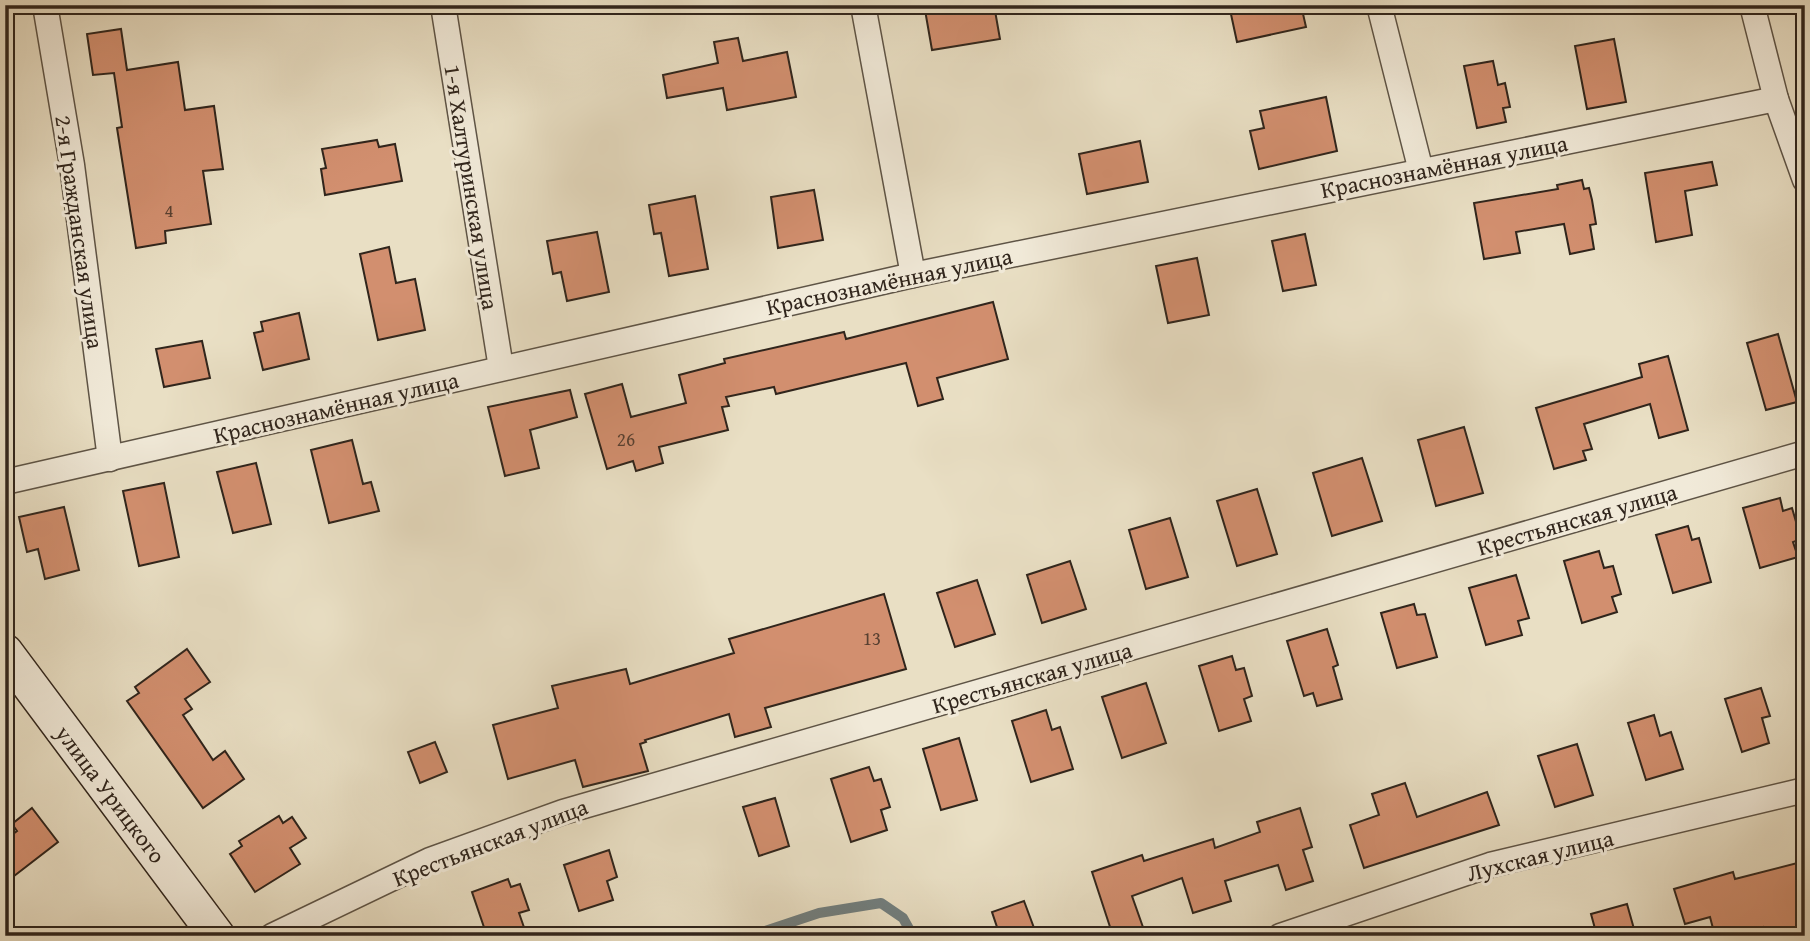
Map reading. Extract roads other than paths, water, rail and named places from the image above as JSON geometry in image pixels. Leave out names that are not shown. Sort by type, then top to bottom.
[{"type":"main road","name":"улица Урицкого","points":[[7,659],[210,933]]},
{"type":"street","name":"2-я Гражданская улица","points":[[45,5],[74,179],[110,459]]},
{"type":"street","name":"1-я Халтуринская улица","points":[[443,5],[501,368]]},
{"type":"street","points":[[863,5],[913,275]]},
{"type":"street","points":[[1379,5],[1421,171]]},
{"type":"street","points":[[1752,5],[1776,99],[1805,180]]},
{"type":"street","name":"Краснознамённая улица","points":[[5,482],[913,275],[1776,99]]},
{"type":"street","name":"Крестьянская улица","points":[[272,936],[429,860],[563,812],[1805,453]]},
{"type":"street","name":"Лухская улица","points":[[1280,936],[1490,865],[1805,790]]},
{"type":"waterway","points":[[750,936],[819,913],[881,903],[903,918],[913,936]]}]
